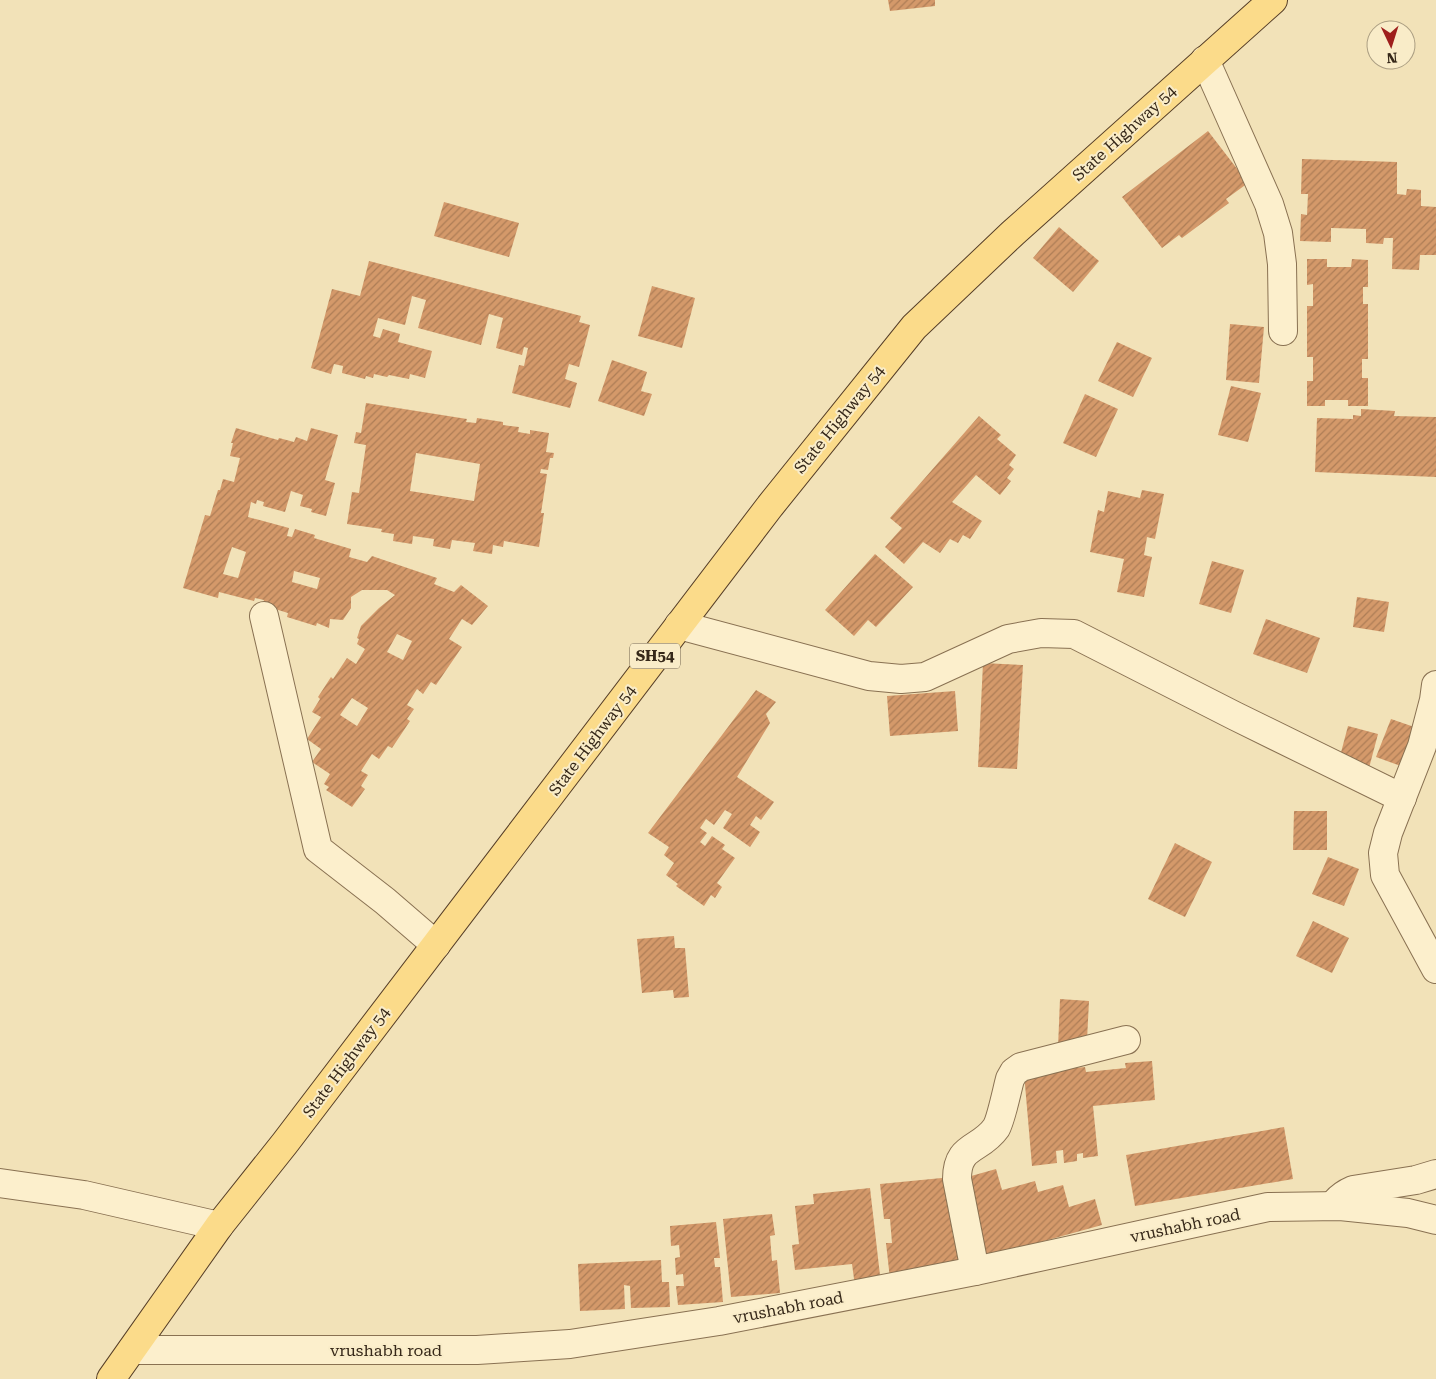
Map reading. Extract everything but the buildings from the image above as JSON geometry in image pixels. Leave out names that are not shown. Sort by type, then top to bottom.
[{"type":"main road","name":"State Highway 54","points":[[111,1379],[219,1226],[291,1135],[770,506],[914,326],[1013,233],[1272,0]]},
{"type":"street","points":[[1205,60],[1270,204],[1278,232],[1282,264],[1283,331]]},
{"type":"street","points":[[264,616],[318,849],[386,901],[436,945]]},
{"type":"street","points":[[679,625],[869,676],[901,679],[925,677],[1008,639],[1041,633],[1074,634],[1234,716],[1402,798]]},
{"type":"street","points":[[1436,686],[1422,746],[1388,834],[1384,853],[1385,875],[1436,969]]},
{"type":"street","points":[[975,1271],[957,1179],[957,1168],[965,1152],[989,1136],[997,1127],[1010,1079],[1014,1072],[1021,1067],[1126,1040]]},
{"type":"street","points":[[1340,1206],[1336,1202],[1345,1193],[1416,1180],[1436,1174]]},
{"type":"street","points":[[0,1183],[84,1195],[219,1226]]},
{"type":"street","name":"vrushabh road","points":[[132,1350],[477,1350],[570,1344],[719,1321],[975,1271],[1268,1207],[1340,1206],[1408,1213],[1436,1220]]}]
